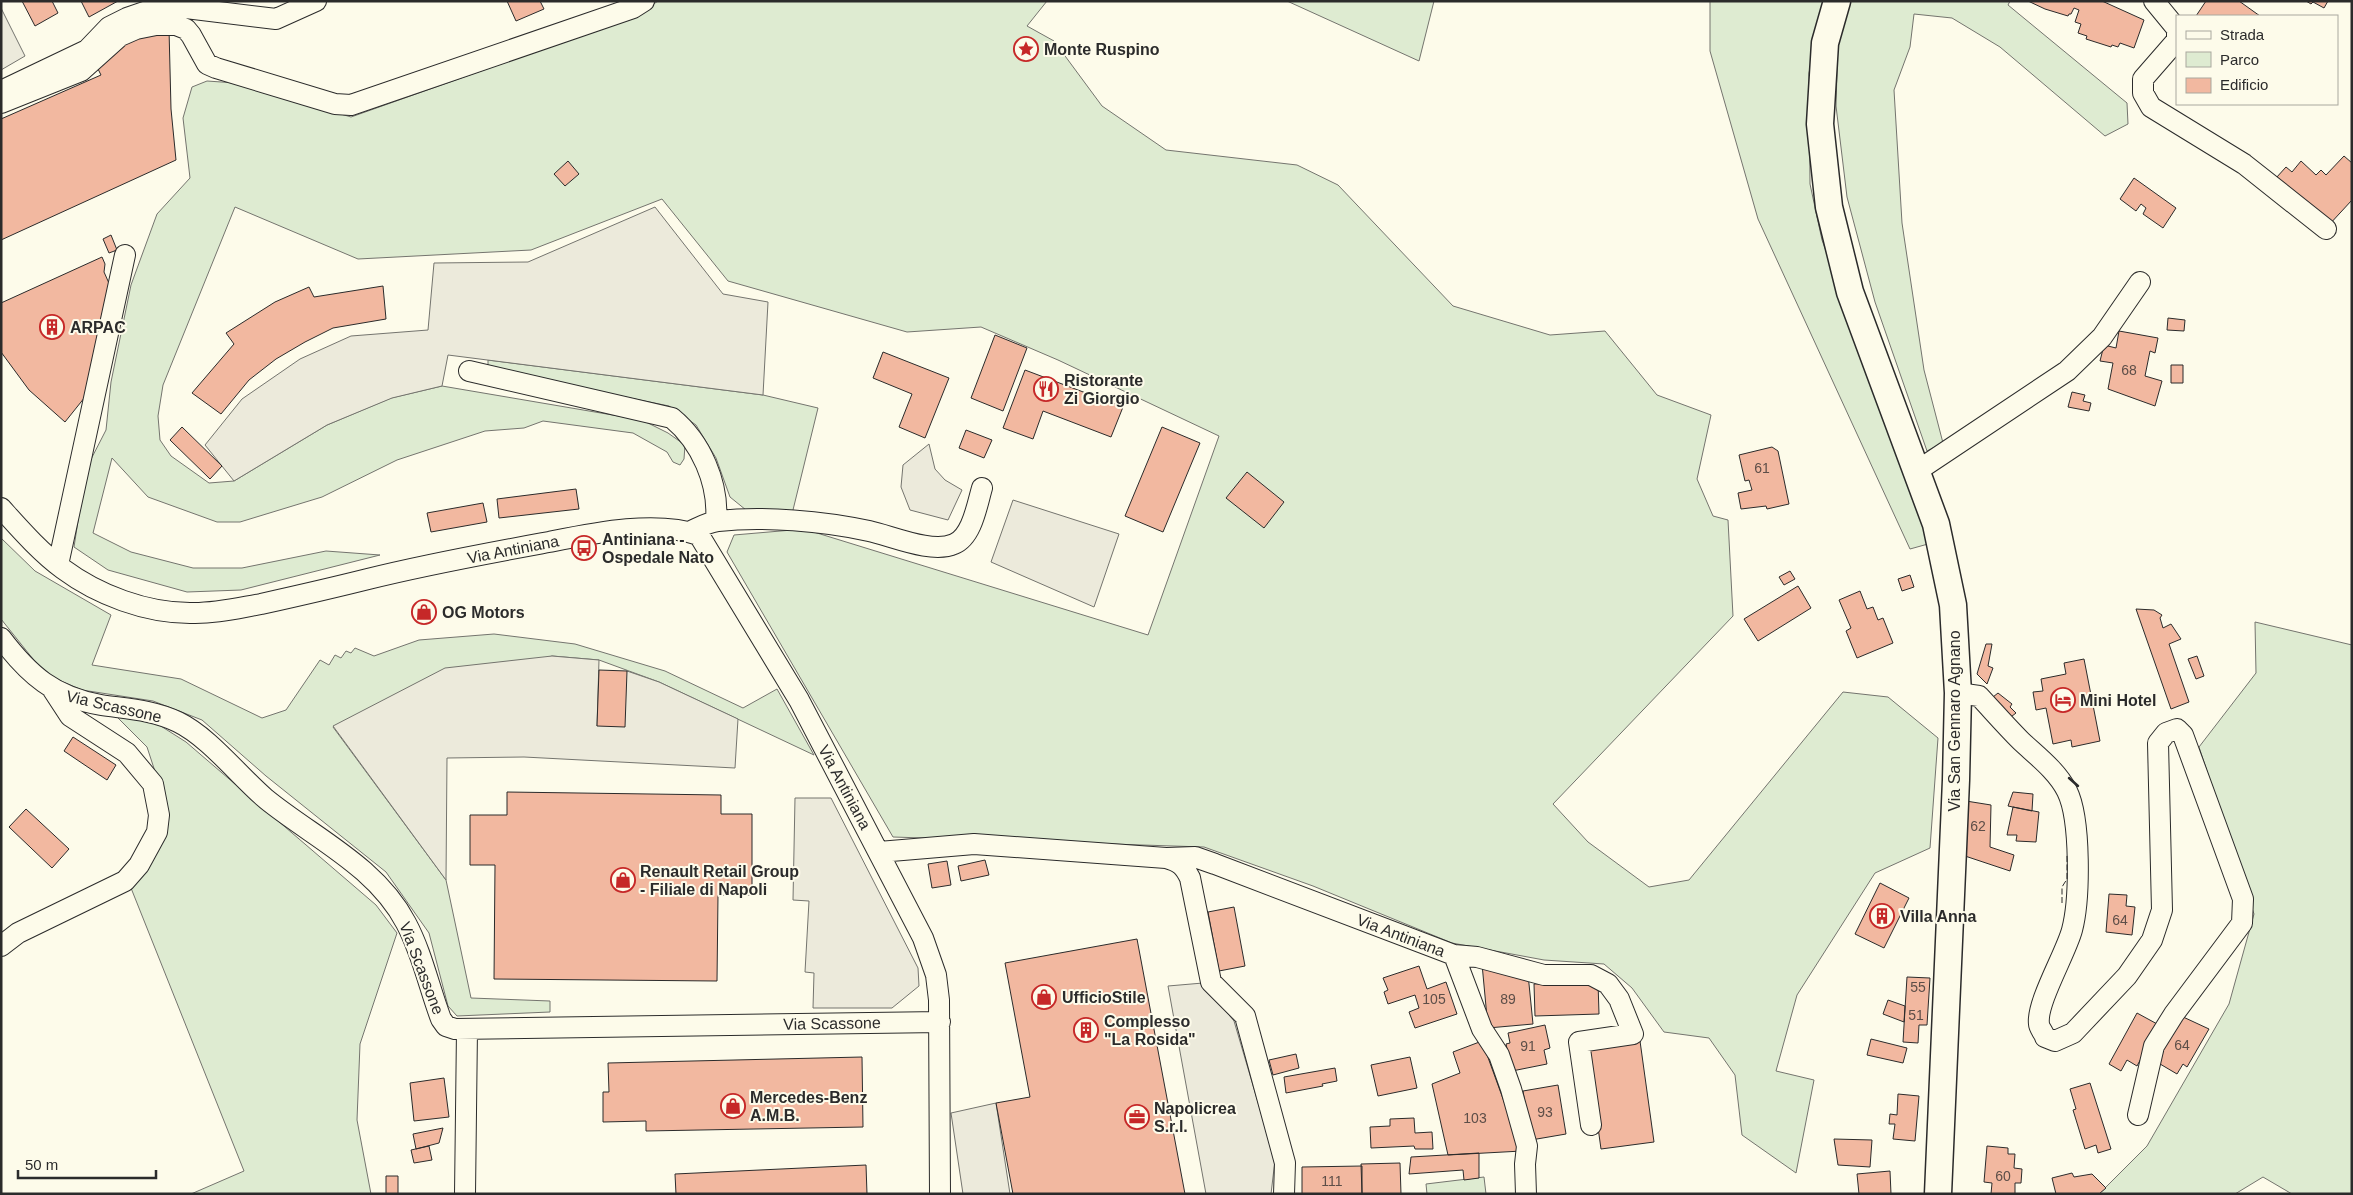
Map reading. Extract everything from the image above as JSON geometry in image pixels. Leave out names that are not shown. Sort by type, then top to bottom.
[{"type":"main road","name":"Via San Gennaro Agnano","points":[[1838,1],[1825,43],[1820,124],[1829,207],[1850,292],[1936,524],[1953,605],[1958,693],[1938,1194]]},
{"type":"street","points":[[1,91],[87,50],[109,27],[152,9],[186,8],[276,19],[316,1]]},
{"type":"street","points":[[1,103],[81,71],[120,36],[136,29],[156,25],[176,25],[186,28],[207,64],[335,104],[351,105],[633,8],[644,1]]},
{"type":"street","points":[[2154,1],[2176,29]]},
{"type":"street","points":[[2176,41],[2142,79],[2143,94],[2150,107],[2244,164],[2326,230]]},
{"type":"street","points":[[58,565],[125,255]]},
{"type":"street","points":[[1917,471],[2067,371],[2102,337],[2140,282]]},
{"type":"street","points":[[469,371],[672,418],[694,440],[702,457],[710,477],[717,506],[716,521]]},
{"type":"street","points":[[689,532],[716,521],[808,522],[867,530],[928,546],[942,547],[954,544],[962,539],[968,528],[982,488]]},
{"type":"street","name":"Via Antiniana","points":[[1,508],[58,565],[90,585],[132,603],[189,613],[223,611],[300,596],[413,568],[584,535],[640,528],[689,532],[699,535],[799,700],[923,938],[936,975],[940,1022],[940,1194]]},
{"type":"street","name":"Via Scassone","points":[[1,638],[34,677],[53,690],[73,698],[101,705],[130,707],[179,722],[194,733],[266,799],[364,871],[384,892],[406,923],[416,946],[441,1019],[446,1026],[455,1029],[467,1029],[940,1022]]},
{"type":"street","points":[[1,946],[18,933],[125,881],[139,865],[157,832],[159,815],[153,784],[127,753],[70,716],[53,690]]},
{"type":"street","points":[[1958,693],[1979,696],[2005,726],[2058,777],[2068,792],[2074,821],[2079,876],[2072,931],[2044,1000],[2039,1023],[2045,1037],[2055,1041],[2074,1033],[2127,976],[2152,940],[2162,910],[2158,743],[2166,733],[2177,730],[2183,735],[2243,899],[2242,923],[2174,1014],[2154,1046],[2138,1116]]},
{"type":"street","name":"Via Antiniana","points":[[879,852],[974,844],[1166,858],[1195,857],[1454,956],[1482,1029],[1499,1055],[1511,1089],[1527,1146],[1525,1164],[1526,1194]]},
{"type":"street","name":"Via Antiniana","points":[[1166,858],[1179,862],[1185,867],[1190,878],[1211,982],[1245,1016],[1284,1163],[1284,1194]]},
{"type":"street","points":[[1454,956],[1478,957],[1544,975],[1591,976],[1608,984],[1618,999],[1632,1034],[1579,1042],[1591,1125]]},
{"type":"street","points":[[465,1194],[467,1029]]},
{"type":"green space","points":[[658,1],[1047,1],[1027,26],[1054,41],[1102,106],[1166,150],[1297,165],[1338,185],[1453,306],[1550,335],[1605,331],[1657,395],[1711,415],[1697,479],[1713,516],[1728,520],[1733,616],[1553,804],[1588,842],[1649,887],[1689,880],[1843,692],[1888,697],[1938,738],[1930,848],[1875,873],[1797,995],[1776,1071],[1814,1080],[1796,1173],[1742,1135],[1735,1075],[1709,1038],[1664,1032],[1632,988],[1604,964],[1544,960],[1452,943],[1313,886],[1204,847],[893,837],[727,552],[734,535],[804,529],[1148,635],[1219,436],[1058,360],[981,327],[907,332],[728,281],[662,199],[531,250],[358,259],[235,207],[163,385],[158,416],[160,440],[171,456],[209,483],[234,481],[327,425],[391,398],[442,386],[642,420],[668,433],[685,445],[684,459],[680,465],[673,462],[667,452],[633,433],[543,421],[524,428],[485,431],[397,460],[322,497],[240,522],[217,522],[148,497],[112,458],[93,533],[131,552],[193,568],[242,568],[326,551],[380,555],[241,590],[187,592],[108,570],[74,547],[86,469],[106,430],[111,382],[131,285],[157,214],[190,178],[183,118],[192,87],[207,81],[236,83],[351,117],[636,16]]},
{"type":"green space","points":[[1287,1],[1434,1],[1419,61]]},
{"type":"green space","points":[[1710,1],[1825,1],[1809,73],[1810,184],[1822,240],[1907,474],[1928,544],[1910,549],[1758,219],[1710,51]]},
{"type":"green space","points":[[1849,1],[2010,1],[2008,5],[2127,103],[2128,124],[2105,136],[2000,47],[1952,18],[1914,14],[1910,47],[1894,90],[1902,223],[1924,370],[1943,443],[1927,451],[1875,302],[1847,197],[1836,106],[1838,36]]},
{"type":"green space","points":[[488,360],[763,395],[818,408],[792,514],[746,510],[730,497],[716,458],[696,425],[669,406],[488,369]]},
{"type":"green space","points":[[1,538],[35,571],[111,615],[92,665],[181,679],[262,718],[286,710],[320,660],[329,665],[335,655],[341,658],[346,651],[351,653],[355,648],[374,656],[419,640],[494,634],[575,644],[665,671],[743,708],[777,689],[814,755],[659,682],[599,660],[552,656],[333,727],[446,880],[471,998],[550,1001],[550,1012],[457,1016],[448,1006],[429,933],[386,872],[266,776],[202,720],[153,701],[82,690],[45,674],[1,619]]},
{"type":"green space","points":[[2255,622],[2352,645],[2352,1194],[2292,1194],[2263,1177],[2235,1194],[2099,1194],[2147,1146],[2229,1004],[2254,914],[2199,747],[2256,673]]},
{"type":"green space","points":[[111,711],[145,716],[186,742],[376,905],[397,933],[360,1044],[357,1120],[371,1194],[191,1194],[244,1171],[127,878],[166,805],[147,747]]},
{"type":"green space","points":[[1484,1177],[1486,1194],[1427,1194],[1426,1184]]},
{"type":"shaded area","points":[[1,8],[25,56],[1,70]]},
{"type":"shaded area","points":[[655,207],[723,294],[768,302],[763,395],[448,355],[442,386],[392,398],[327,425],[234,481],[205,445],[242,399],[300,359],[351,336],[428,330],[434,263],[528,262]]},
{"type":"shaded area","points":[[929,444],[935,469],[945,480],[962,490],[948,520],[910,510],[901,487],[903,465]]},
{"type":"shaded area","points":[[1013,500],[1119,534],[1094,607],[991,562]]},
{"type":"shaded area","points":[[552,656],[599,660],[597,726],[627,671],[659,682],[738,719],[735,768],[524,757],[447,758],[446,880],[333,726],[445,668]]},
{"type":"shaded area","points":[[795,798],[831,798],[918,968],[919,986],[892,1008],[813,1008],[814,973],[805,972],[809,901],[793,900]]},
{"type":"shaded area","points":[[1203,983],[1234,1021],[1275,1160],[1271,1194],[1206,1194],[1168,986]]},
{"type":"shaded area","points":[[996,1103],[1010,1194],[963,1194],[951,1113]]},
{"type":"building","points":[[22,1],[52,1],[58,13],[35,26]]},
{"type":"building","points":[[81,1],[118,1],[89,17]]},
{"type":"building","points":[[507,1],[540,1],[544,9],[516,21]]},
{"type":"building","points":[[2028,1],[2102,1],[2144,20],[2134,48],[2120,43],[2118,47],[2112,45],[2111,47],[2086,39],[2087,36],[2078,33],[2081,24],[2075,22],[2079,10],[2074,8],[2068,16],[2045,9]]},
{"type":"building","points":[[2206,1],[2239,1],[2259,15],[2197,15]]},
{"type":"building","points":[[2306,1],[2328,1],[2324,8],[2313,2],[2311,4]]},
{"type":"building","points":[[169,29],[171,109],[176,160],[1,240],[1,119],[101,75],[97,67],[124,39]]},
{"type":"building","points":[[2344,156],[2352,163],[2352,200],[2328,226],[2276,178],[2286,167],[2292,172],[2301,161],[2316,175],[2321,170],[2326,175]]},
{"type":"building","points":[[568,161],[579,174],[565,186],[554,174]]},
{"type":"building","points":[[2134,178],[2176,208],[2163,228],[2143,214],[2146,208],[2141,204],[2136,211],[2120,199]]},
{"type":"building","points":[[111,235],[117,250],[109,253],[103,239]]},
{"type":"building","name":"ARPAC","points":[[102,257],[105,264],[104,272],[112,290],[89,392],[65,422],[29,390],[1,352],[1,303]]},
{"type":"building","points":[[383,286],[386,319],[333,328],[305,342],[276,359],[249,380],[221,414],[192,393],[234,344],[226,333],[275,302],[309,287],[314,297]]},
{"type":"building","points":[[2168,318],[2185,320],[2184,331],[2167,330]]},
{"type":"building","points":[[2119,331],[2158,338],[2155,353],[2150,351],[2145,376],[2162,381],[2155,406],[2108,389],[2113,363],[2100,361],[2104,345],[2116,348]]},
{"type":"building","points":[[995,335],[1027,348],[1003,411],[971,398]]},
{"type":"building","points":[[883,352],[949,378],[925,438],[899,427],[912,394],[873,378]]},
{"type":"building","points":[[2171,365],[2183,365],[2183,383],[2171,383]]},
{"type":"building","name":"Ristorante Zi Giorgio","points":[[1025,370],[1123,407],[1111,437],[1043,411],[1033,439],[1003,428]]},
{"type":"building","points":[[2072,392],[2085,395],[2083,401],[2091,403],[2089,411],[2068,407]]},
{"type":"building","points":[[182,427],[222,466],[210,479],[170,440]]},
{"type":"building","points":[[1162,427],[1200,443],[1163,532],[1125,516]]},
{"type":"building","points":[[966,430],[992,440],[984,458],[959,448]]},
{"type":"building","points":[[1772,447],[1778,451],[1789,504],[1767,509],[1766,506],[1741,509],[1738,493],[1752,490],[1749,480],[1745,481],[1739,455]]},
{"type":"building","points":[[1247,472],[1284,502],[1264,528],[1226,498]]},
{"type":"building","points":[[576,489],[579,509],[499,518],[497,499]]},
{"type":"building","points":[[483,503],[487,522],[431,532],[427,513]]},
{"type":"building","points":[[1790,571],[1795,579],[1784,585],[1779,577]]},
{"type":"building","points":[[1910,575],[1914,587],[1902,591],[1898,579]]},
{"type":"building","points":[[1798,586],[1811,608],[1758,641],[1744,619]]},
{"type":"building","points":[[1860,591],[1867,609],[1873,607],[1878,620],[1883,618],[1893,643],[1857,658],[1846,631],[1851,628],[1839,600]]},
{"type":"building","points":[[2136,609],[2154,610],[2162,615],[2160,618],[2163,628],[2171,624],[2181,639],[2169,644],[2189,702],[2171,709]]},
{"type":"building","points":[[1986,644],[1992,644],[1988,666],[1993,668],[1987,684],[1977,674]]},
{"type":"building","points":[[2197,656],[2204,676],[2196,679],[2188,659]]},
{"type":"building","name":"Mini Hotel","points":[[2084,659],[2100,741],[2072,747],[2071,740],[2053,744],[2046,708],[2036,710],[2033,692],[2043,691],[2041,679],[2066,674],[2064,663]]},
{"type":"building","points":[[599,670],[627,671],[625,727],[597,726]]},
{"type":"building","points":[[1998,693],[2012,704],[2010,707],[2016,713],[2007,720],[1993,697]]},
{"type":"building","points":[[73,737],[116,765],[107,780],[64,751]]},
{"type":"building","name":"Renault Retail Group - Filiale di Napoli","points":[[507,792],[721,795],[721,814],[752,814],[752,895],[718,895],[717,981],[494,979],[495,865],[470,865],[470,815],[507,815]]},
{"type":"building","points":[[2013,792],[2033,794],[2032,811],[2008,806]]},
{"type":"building","points":[[1966,801],[1991,805],[1990,847],[2014,855],[2010,871],[1965,856]]},
{"type":"building","points":[[2013,807],[2039,812],[2036,842],[2016,841],[2017,835],[2007,835]]},
{"type":"building","points":[[26,809],[69,849],[52,868],[9,827]]},
{"type":"building","points":[[985,860],[989,875],[961,881],[958,866]]},
{"type":"building","points":[[947,861],[951,885],[932,888],[928,864]]},
{"type":"building","name":"Villa Anna","points":[[1880,883],[1909,898],[1884,948],[1855,934]]},
{"type":"building","points":[[2109,894],[2127,895],[2126,906],[2135,907],[2132,935],[2106,932]]},
{"type":"building","points":[[1234,907],[1245,966],[1219,971],[1208,912]]},
{"type":"building","name":"Complesso \"La Rosida\"","points":[[1137,939],[1185,1194],[1013,1194],[996,1103],[1030,1097],[1005,963]]},
{"type":"building","points":[[1482,964],[1528,974],[1533,1024],[1488,1028]]},
{"type":"building","points":[[1419,966],[1427,989],[1446,982],[1457,1014],[1415,1028],[1409,1012],[1419,1008],[1415,995],[1388,1004],[1384,992],[1388,990],[1383,978]]},
{"type":"building","points":[[1907,977],[1930,978],[1927,1025],[1919,1025],[1918,1043],[1903,1042]]},
{"type":"building","points":[[1598,982],[1599,1014],[1535,1016],[1534,984]]},
{"type":"building","points":[[1888,1000],[1905,1006],[1904,1022],[1883,1014]]},
{"type":"building","points":[[2137,1013],[2159,1025],[2137,1066],[2127,1060],[2121,1071],[2109,1064]]},
{"type":"building","points":[[2181,1016],[2209,1029],[2187,1067],[2183,1064],[2177,1074],[2155,1061]]},
{"type":"building","points":[[1545,1025],[1550,1048],[1544,1050],[1547,1064],[1512,1071],[1506,1044],[1510,1043],[1508,1033]]},
{"type":"building","points":[[1871,1039],[1907,1048],[1903,1063],[1867,1055]]},
{"type":"building","points":[[1482,1041],[1522,1151],[1448,1155],[1432,1084],[1460,1073],[1453,1052]]},
{"type":"building","points":[[1640,1041],[1654,1142],[1601,1149],[1587,1048]]},
{"type":"building","points":[[1296,1054],[1299,1068],[1273,1075],[1269,1060]]},
{"type":"building","name":"Mercedes-Benz A.M.B.","points":[[862,1057],[863,1127],[646,1131],[646,1121],[603,1122],[603,1092],[609,1092],[608,1063]]},
{"type":"building","points":[[1410,1057],[1417,1088],[1378,1096],[1371,1065]]},
{"type":"building","points":[[1335,1068],[1337,1081],[1322,1084],[1323,1086],[1286,1093],[1284,1077]]},
{"type":"building","points":[[444,1078],[449,1117],[414,1121],[410,1083]]},
{"type":"building","points":[[2090,1083],[2111,1149],[2098,1153],[2096,1145],[2085,1149],[2073,1110],[2076,1109],[2070,1089]]},
{"type":"building","points":[[1558,1085],[1566,1134],[1531,1140],[1523,1091]]},
{"type":"building","points":[[1898,1094],[1919,1096],[1915,1141],[1893,1139],[1895,1124],[1889,1124],[1890,1114],[1897,1115]]},
{"type":"building","points":[[1414,1118],[1415,1133],[1432,1132],[1433,1149],[1415,1149],[1414,1146],[1371,1148],[1370,1127],[1390,1126],[1390,1119]]},
{"type":"building","points":[[443,1128],[439,1143],[416,1149],[413,1134]]},
{"type":"building","points":[[1834,1139],[1872,1140],[1870,1167],[1838,1165]]},
{"type":"building","points":[[429,1146],[432,1160],[414,1163],[411,1150]]},
{"type":"building","points":[[1987,1146],[2008,1148],[2008,1154],[2015,1154],[2014,1168],[2022,1169],[2021,1183],[2015,1183],[2015,1194],[1991,1194],[1992,1183],[1984,1182]]},
{"type":"building","points":[[1479,1153],[1479,1178],[1464,1180],[1463,1170],[1409,1174],[1411,1157]]},
{"type":"building","points":[[1400,1163],[1401,1194],[1362,1194],[1361,1164]]},
{"type":"building","points":[[866,1165],[867,1194],[676,1194],[675,1174]]},
{"type":"building","points":[[1362,1166],[1362,1194],[1302,1194],[1302,1167]]},
{"type":"building","points":[[1890,1171],[1891,1194],[1859,1194],[1857,1174]]},
{"type":"building","points":[[2072,1173],[2074,1177],[2092,1174],[2106,1188],[2099,1194],[2056,1194],[2052,1178]]},
{"type":"building","points":[[386,1176],[398,1176],[398,1194],[386,1194]]},
{"type":"fence","points":[[2062,903],[2062,887],[2067,879],[2067,855]]},
{"type":"wall","points":[[2069,778],[2078,786]]},
{"type":"place","name":"Monte Ruspino","points":[[1026,49]]},
{"type":"place","name":"ARPAC","points":[[52,327]]},
{"type":"place","name":"Ristorante Zi Giorgio","points":[[1046,389]]},
{"type":"place","name":"Antiniana - Ospedale Nato","points":[[584,548]]},
{"type":"place","name":"OG Motors","points":[[424,612]]},
{"type":"place","name":"Mini Hotel","points":[[2063,700]]},
{"type":"place","name":"Renault Retail Group - Filiale di Napoli","points":[[623,880]]},
{"type":"place","name":"Villa Anna","points":[[1882,916]]},
{"type":"place","name":"UfficioStile","points":[[1044,997]]},
{"type":"place","name":"Complesso \"La Rosida\"","points":[[1086,1030]]},
{"type":"place","name":"Mercedes-Benz A.M.B.","points":[[733,1106]]},
{"type":"place","name":"Napolicrea S.r.l.","points":[[1137,1117]]}]
